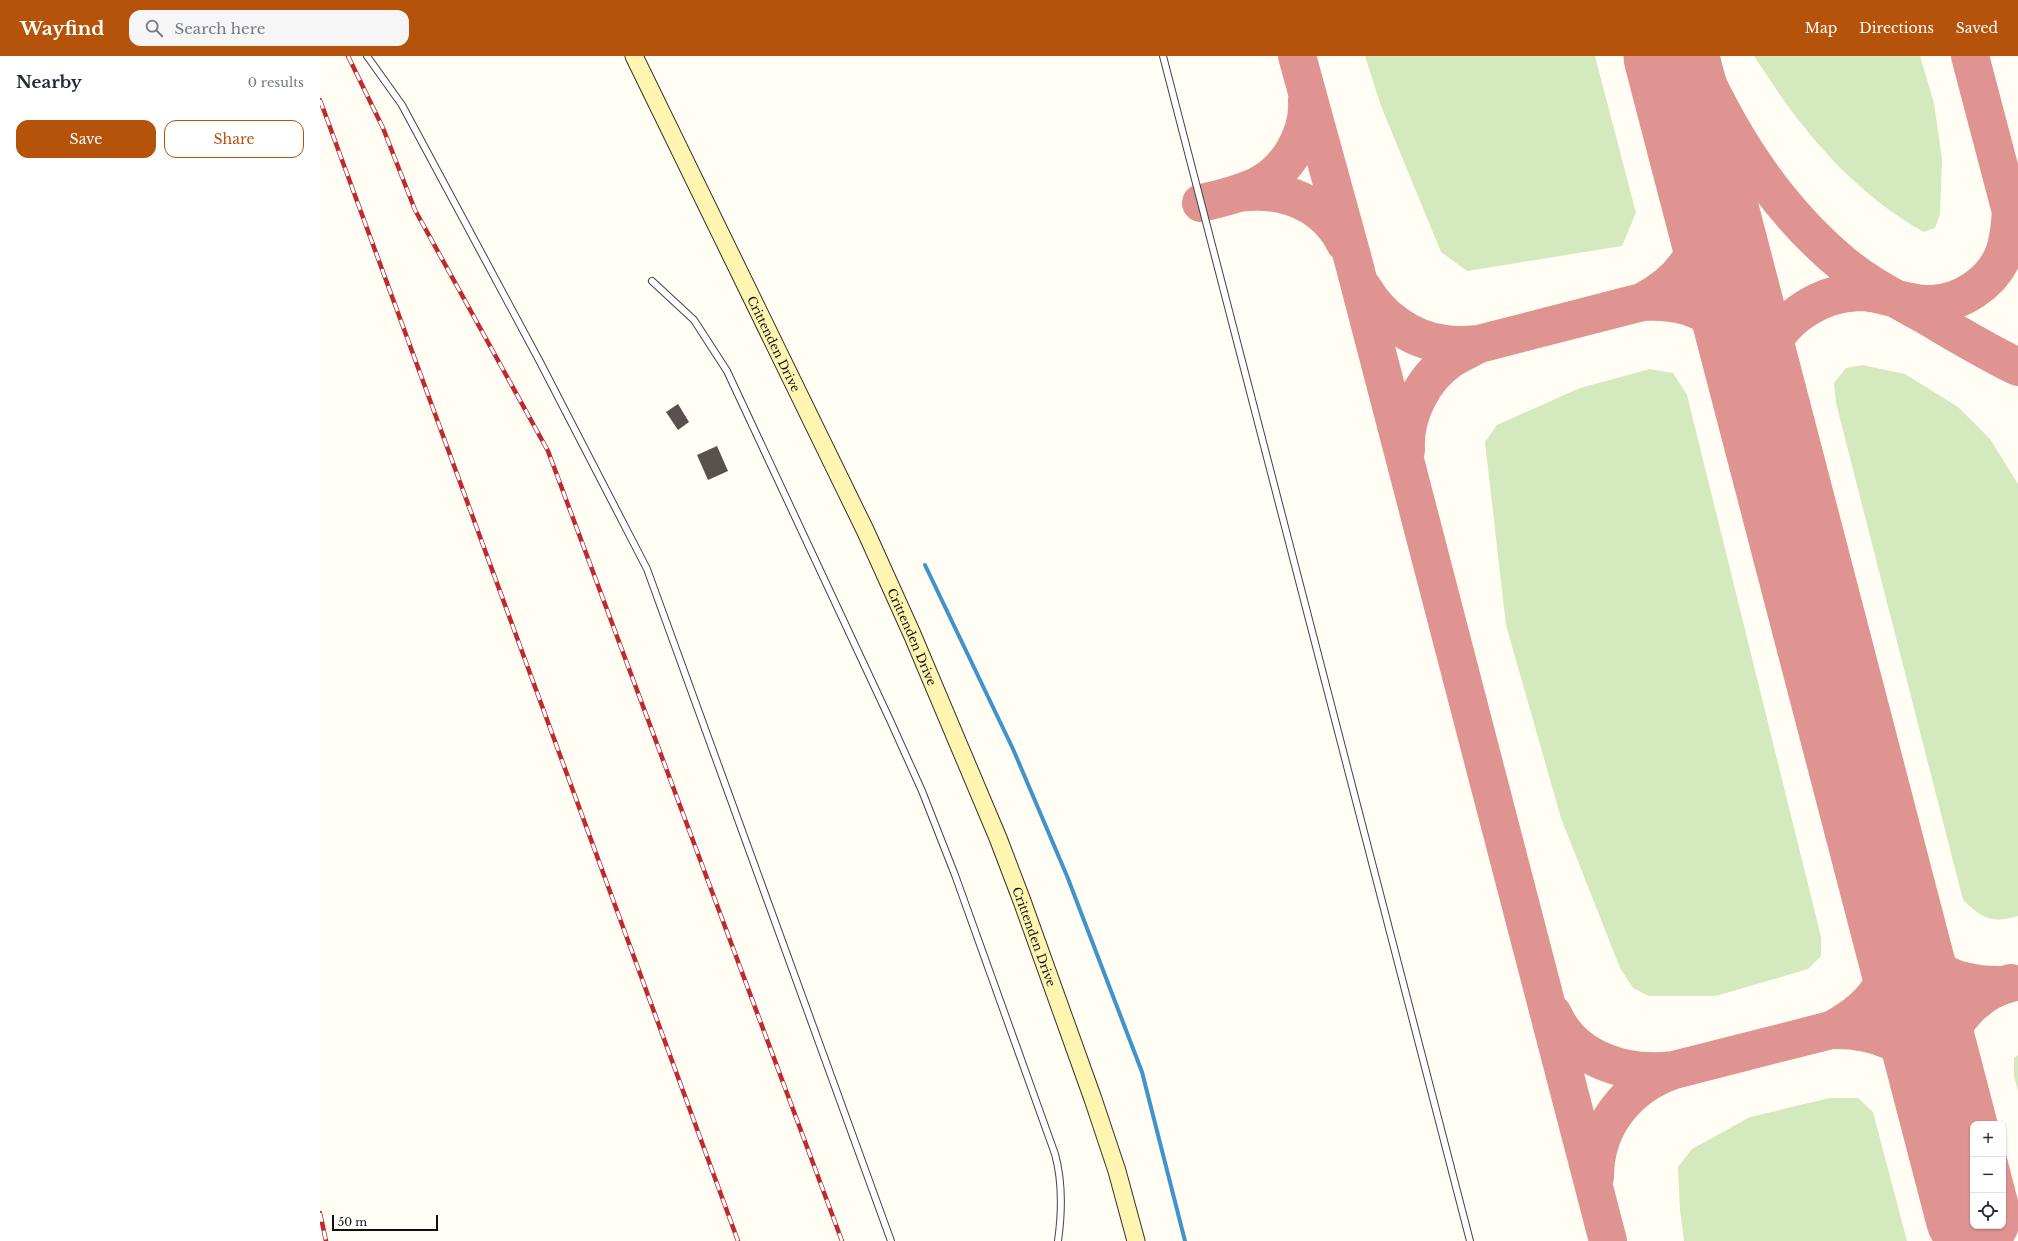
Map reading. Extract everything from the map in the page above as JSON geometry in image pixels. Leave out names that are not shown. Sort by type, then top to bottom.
[{"type":"street","name":"Crittenden Drive","points":[[634,56],[866,532],[918,649],[998,838],[1093,1099],[1117,1171],[1136,1241]]},
{"type":"lane","points":[[367,56],[402,105],[536,355],[647,569],[891,1241]]},
{"type":"lane","points":[[1163,56],[1470,1241]]},
{"type":"lane","points":[[652,281],[694,320],[727,371],[922,791],[955,875],[1055,1154],[1059,1169],[1061,1194],[1061,1219],[1058,1241]]},
{"type":"green space","points":[[1365,56],[1595,56],[1636,213],[1622,246],[1467,271],[1441,252],[1381,106]]},
{"type":"green space","points":[[1754,56],[1920,56],[1934,103],[1942,159],[1940,214],[1935,228],[1924,232],[1881,203],[1842,169],[1807,131]]},
{"type":"green space","points":[[1862,365],[1905,374],[1958,407],[1990,439],[2018,484],[2018,916],[2001,919],[1988,918],[1976,911],[1963,900],[1836,403],[1834,383],[1846,368]]},
{"type":"green space","points":[[1650,369],[1673,373],[1687,395],[1821,937],[1821,956],[1808,969],[1716,996],[1649,996],[1633,988],[1620,968],[1561,818],[1506,625],[1485,442],[1497,425],[1580,388]]},
{"type":"green space","points":[[2018,1055],[2018,1091],[2014,1076],[2014,1058]]},
{"type":"green space","points":[[1830,1098],[1858,1098],[1873,1112],[1907,1241],[1684,1241],[1680,1210],[1678,1167],[1692,1149],[1750,1117]]},
{"type":"building","points":[[678,404],[689,422],[678,430],[666,412]]},
{"type":"building","points":[[717,446],[728,471],[708,480],[697,455]]},
{"type":"waterway","points":[[925,565],[1013,749],[1067,876],[1142,1072],[1185,1241]]},
{"type":"taxiway","points":[[1297,56],[1352,256],[1608,1241]]},
{"type":"taxiway","points":[[1695,56],[1708,85],[1739,142],[1776,195],[1819,243],[1843,264],[1872,285],[2018,367]]},
{"type":"taxiway","points":[[1970,56],[2017,235]]},
{"type":"taxiway","points":[[1201,203],[1250,189],[1268,179],[1278,171],[1287,161],[1300,138],[1307,113],[1307,100]]},
{"type":"taxiway","points":[[1479,344],[1642,302],[1659,292],[1684,269],[1699,241],[1703,225],[1705,188]]},
{"type":"taxiway","points":[[1239,193],[1271,193],[1287,196],[1301,201],[1326,217],[1337,229],[1345,243]]},
{"type":"taxiway","points":[[1796,527],[1763,392],[1768,353],[1774,340],[1783,328],[1804,309],[1817,302],[1845,293],[1859,292],[1876,294],[1910,302],[1928,304],[1951,301],[1963,296],[1983,283],[1999,264],[2007,243],[2011,211]]},
{"type":"taxiway","points":[[1363,288],[1370,299],[1387,317],[1397,325],[1420,338],[1445,344],[1479,344],[1451,359],[1432,376],[1424,387],[1417,398],[1408,424],[1406,450]]},
{"type":"taxiway","points":[[1642,302],[1664,302],[1684,305],[1700,311],[1714,320],[1727,332],[1737,346],[1756,383]]},
{"type":"taxiway","points":[[1831,1030],[1850,1019],[1865,1007],[1876,995],[1883,982],[1891,951],[1893,911],[1901,929],[1911,945],[1922,958],[1934,968],[1948,976],[1964,981],[2002,985]]},
{"type":"taxiway","points":[[1938,1083],[1942,1056],[1947,1040],[1959,1018],[1977,1000],[1999,987],[2011,983]]},
{"type":"taxiway","points":[[1553,1014],[1562,1030],[1574,1043],[1588,1054],[1603,1062],[1638,1070],[1673,1070]]},
{"type":"taxiway","points":[[1595,1177],[1596,1158],[1601,1141],[1617,1110],[1628,1097],[1642,1086],[1657,1077],[1674,1070],[1831,1030],[1848,1030],[1879,1036],[1904,1049],[1916,1058],[1938,1083]]},
{"type":"runway","points":[[1671,56],[1970,1204]]},
{"type":"railway","points":[[348,56],[383,128],[415,210],[548,451],[842,1241]]},
{"type":"railway","points":[[320,100],[738,1241]]},
{"type":"railway","points":[[320,1213],[326,1241]]}]
